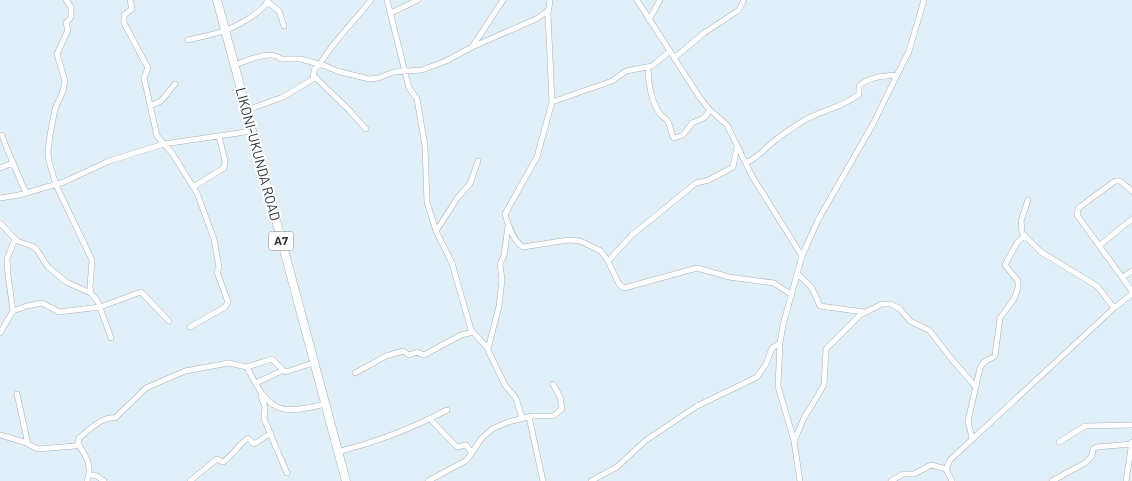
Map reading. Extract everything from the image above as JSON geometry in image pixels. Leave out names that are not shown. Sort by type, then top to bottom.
[{"type":"highway","name":"LIKONI-UKUNDA ROAD","points":[[217,0],[346,481]]},
{"type":"street","points":[[66,0],[71,7],[71,17],[66,23],[68,30],[57,54],[65,81],[55,109],[48,152],[56,185],[92,260],[91,293],[100,307],[111,338]]},
{"type":"street","points":[[130,0],[132,9],[124,16],[124,23],[148,68],[144,78],[157,136],[170,150],[193,187],[212,232],[219,267],[217,272],[228,303],[225,307],[190,327]]},
{"type":"street","points":[[247,110],[296,91],[314,79],[314,69],[320,64],[339,36],[350,26],[371,0]]},
{"type":"street","points":[[387,0],[409,88],[417,99],[424,146],[427,202],[436,231],[452,263],[469,326],[488,349],[505,385],[516,398],[522,418]]},
{"type":"street","points":[[391,13],[418,0]]},
{"type":"street","points":[[472,47],[503,0]]},
{"type":"street","points":[[550,0],[552,102],[537,157],[505,214],[508,226],[518,243],[522,247],[576,240],[601,252],[608,261],[618,284],[624,288],[697,268],[729,277],[774,284],[792,295]]},
{"type":"street","points":[[637,0],[710,110],[727,125],[752,176],[802,256]]},
{"type":"street","points":[[649,20],[660,0]]},
{"type":"street","points":[[674,58],[704,33],[739,10],[744,0]]},
{"type":"street","points":[[800,481],[794,441],[778,386],[780,343],[783,325],[802,256],[818,220],[873,124],[909,51],[924,0]]},
{"type":"street","points":[[188,40],[225,31],[256,14],[268,1],[279,11],[284,26]]},
{"type":"street","points":[[235,65],[266,55],[278,56],[281,59],[301,59],[336,71],[369,79],[378,78],[394,72],[422,70],[434,66],[528,23],[549,10]]},
{"type":"street","points":[[552,102],[612,81],[626,71],[655,64],[670,51]]},
{"type":"street","points":[[648,67],[648,79],[655,102],[660,114],[668,121],[674,138],[683,135],[692,123],[704,118],[710,110]]},
{"type":"street","points":[[746,162],[762,154],[777,139],[806,120],[851,100],[859,94],[859,86],[864,81],[882,76],[897,75]]},
{"type":"street","points":[[314,76],[366,129]]},
{"type":"street","points":[[150,106],[161,101],[175,84]]},
{"type":"street","points":[[0,198],[56,185],[109,161],[164,144],[252,131]]},
{"type":"street","points":[[2,135],[26,193]]},
{"type":"street","points":[[193,187],[224,168],[225,161],[219,136]]},
{"type":"street","points":[[608,261],[632,235],[696,183],[709,180],[733,167],[737,147]]},
{"type":"street","points":[[436,231],[458,198],[470,184],[478,161]]},
{"type":"street","points":[[0,168],[13,163]]},
{"type":"street","points":[[952,481],[946,469],[950,460],[1132,292],[1078,217],[1078,210],[1117,180],[1123,182],[1132,191]]},
{"type":"street","points":[[1028,200],[1021,221],[1021,231],[1024,236],[1040,252],[1097,286],[1114,308]]},
{"type":"street","points":[[1100,245],[1132,219]]},
{"type":"street","points":[[0,223],[15,239],[37,250],[48,267],[69,284],[91,293]]},
{"type":"street","points":[[488,349],[500,306],[502,280],[500,264],[504,256],[508,226]]},
{"type":"street","points":[[972,438],[968,421],[981,365],[994,356],[999,321],[1014,299],[1018,288],[1018,281],[1005,265],[1017,243],[1024,236]]},
{"type":"street","points":[[0,333],[13,311],[7,259],[15,239]]},
{"type":"street","points":[[1123,277],[1132,270]]},
{"type":"street","points":[[798,274],[812,288],[820,306],[865,312]]},
{"type":"street","points":[[13,311],[42,303],[59,312],[100,307],[141,292],[169,321]]},
{"type":"street","points":[[794,441],[804,418],[824,385],[826,349],[865,312],[882,304],[896,306],[910,322],[929,330],[975,386]]},
{"type":"street","points":[[355,373],[386,356],[405,350],[409,355],[417,352],[424,355],[461,335],[473,332]]},
{"type":"street","points":[[591,481],[617,467],[645,441],[697,406],[758,377],[766,364],[772,348],[780,343]]},
{"type":"street","points":[[104,481],[98,476],[88,478],[90,462],[78,444],[78,438],[109,417],[115,418],[136,396],[154,384],[184,371],[221,364],[231,363],[247,367],[272,359],[286,372],[313,363]]},
{"type":"street","points":[[247,367],[268,402],[290,411],[325,404]]},
{"type":"street","points":[[256,384],[283,370]]},
{"type":"street","points":[[428,481],[465,461],[481,439],[500,425],[522,418],[553,416],[562,409],[560,397],[553,384]]},
{"type":"street","points":[[261,393],[265,407],[264,419],[287,473]]},
{"type":"street","points":[[17,394],[28,444]]},
{"type":"street","points":[[337,452],[376,442],[405,431],[447,410]]},
{"type":"street","points":[[529,417],[543,481]]},
{"type":"street","points":[[430,419],[457,447],[466,445],[472,453]]},
{"type":"street","points":[[1059,442],[1085,426],[1132,424]]},
{"type":"street","points":[[190,481],[217,459],[223,462],[248,438],[254,444],[271,433]]},
{"type":"street","points":[[2,436],[28,444],[38,450],[78,444]]},
{"type":"street","points":[[1052,481],[1085,463],[1097,447],[1132,443],[1126,481]]},
{"type":"street","points":[[891,481],[903,474],[914,474],[931,465],[946,469]]}]
